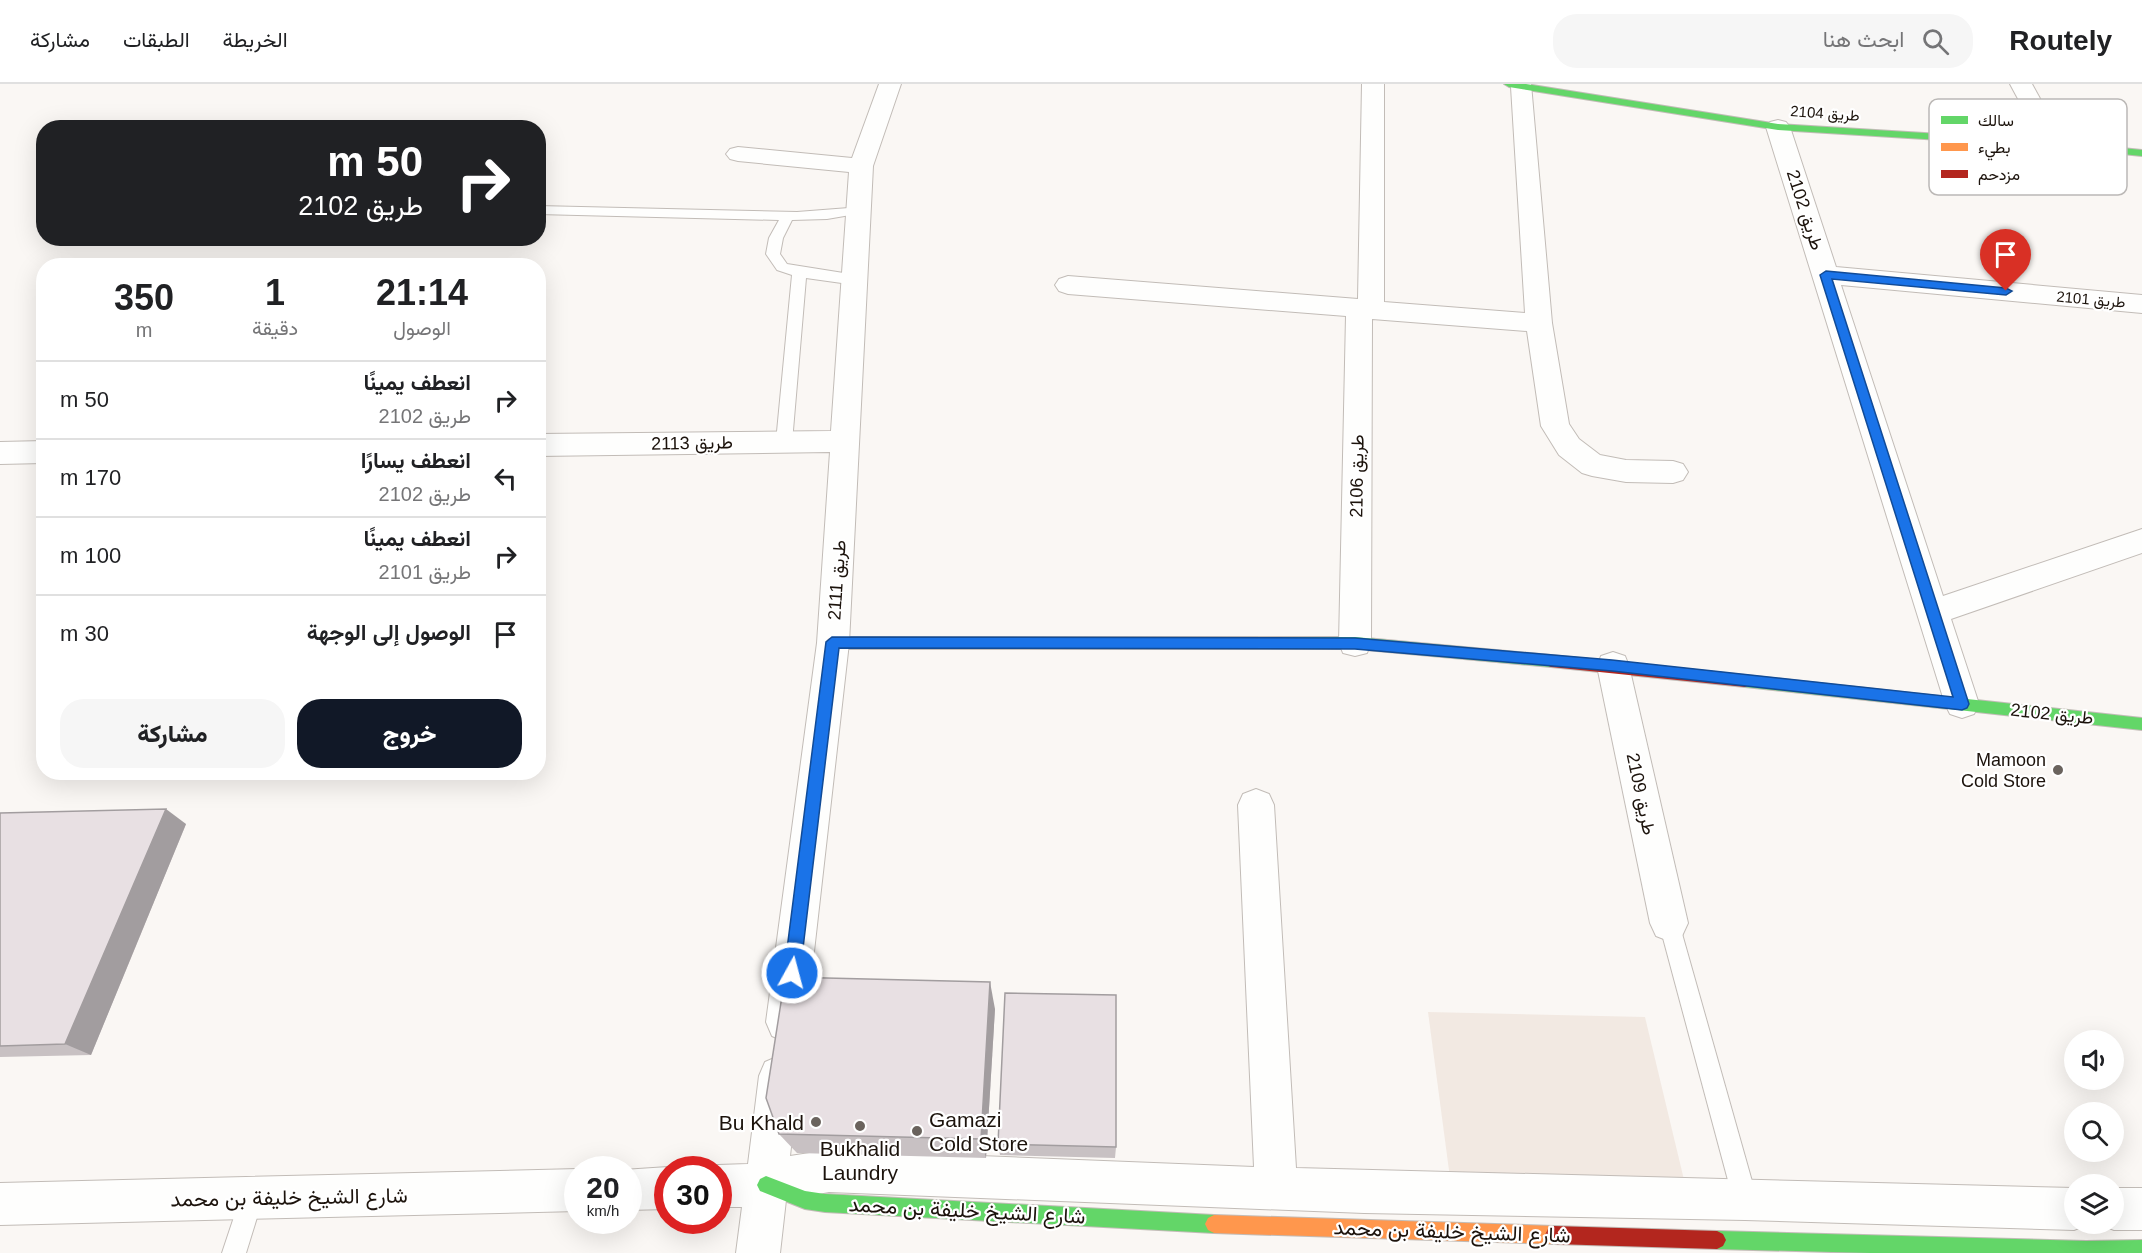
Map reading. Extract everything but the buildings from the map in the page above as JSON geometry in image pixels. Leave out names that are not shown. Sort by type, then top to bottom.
[{"type":"street","name":"طريق 2111","points":[[758,1253],[832,642],[856,280],[857,210],[861,166],[890,84]]},
{"type":"street","name":"طريق 2106","points":[[1355,643],[1373,84]]},
{"type":"street","points":[[2021,84],[2029,99]]},
{"type":"street","points":[[1515,86],[1539,323],[1555,426],[1569,447],[1592,465],[1626,471],[1673,472]]},
{"type":"street","name":"طريق 2104","points":[[1515,86],[1778,127],[1929,136]]},
{"type":"street","name":"طريق 2102","points":[[1778,127],[1962,704]]},
{"type":"street","name":"طريق 2104","points":[[2127,151],[2142,153]]},
{"type":"street","points":[[738,154],[861,166]]},
{"type":"street","name":"طريق 2101","points":[[1826,275],[2142,304]]},
{"type":"street","points":[[1068,285],[1539,323]]},
{"type":"street","name":"طريق 2113","points":[[546,445],[846,441]]},
{"type":"street","points":[[0,453],[36,452]]},
{"type":"street","points":[[1934,612],[2142,541]]},
{"type":"street","name":"طريق 2102","points":[[832,642],[1355,643],[1612,666],[2142,724]]},
{"type":"street","name":"طريق 2109","points":[[1612,666],[1669,922]]},
{"type":"street","points":[[1256,805],[1276,1189]]},
{"type":"street","name":"شارع الشيخ خليفة بن محمد","points":[[732,1186],[766,1185],[787,1178],[829,1171],[1276,1189],[1367,1224],[1745,1199],[2064,1209]]},
{"type":"street","name":"شارع الشيخ خليفة بن محمد","points":[[766,1185],[805,1200],[825,1203],[1367,1224],[1756,1247],[2142,1249]]},
{"type":"street","name":"شارع الشيخ خليفة بن محمد","points":[[0,1204],[564,1190]]},
{"type":"street","points":[[1745,1199],[1756,1247]]},
{"type":"street","points":[[2124,1209],[2142,1209]]},
{"type":"lane","points":[[546,210],[830,215],[857,210]]},
{"type":"lane","points":[[788,215],[776,238],[773,254],[782,267],[799,272],[856,280]]},
{"type":"lane","points":[[784,442],[799,272]]},
{"type":"lane","points":[[1669,922],[1745,1199]]},
{"type":"lane","points":[[234,1253],[251,1198]]},
{"type":"shaded area","points":[[1428,1012],[1645,1017],[1685,1184],[1450,1178]]},
{"type":"traffic: fast","points":[[1509,84],[1778,127],[1929,136]]},
{"type":"traffic: fast","points":[[2127,151],[2142,153]]},
{"type":"traffic: fast","points":[[1109,643],[1355,643],[1551,661]]},
{"type":"traffic: fast","points":[[1745,681],[2142,724]]},
{"type":"traffic: fast","points":[[766,1185],[805,1200],[825,1203],[1214,1224]]},
{"type":"traffic: fast","points":[[1717,1240],[2086,1250],[2142,1249]]},
{"type":"traffic: slow","points":[[833,643],[1109,643]]},
{"type":"traffic: slow","points":[[1214,1224],[1554,1235]]},
{"type":"traffic: jam","points":[[1551,661],[1745,681]]},
{"type":"traffic: jam","points":[[1554,1235],[1717,1240]]},
{"type":"place","name":"Mamoon Cold Store","points":[[2058,770]]},
{"type":"place","name":"Bu Khald","points":[[816,1122]]},
{"type":"place","name":"Bukhalid Laundry","points":[[860,1126]]},
{"type":"place","name":"Gamazi Cold Store","points":[[917,1131]]},
{"type":"route","points":[[792,973],[832,642],[1355,643],[1612,666],[1962,704],[1826,275],[2006,291]]}]
